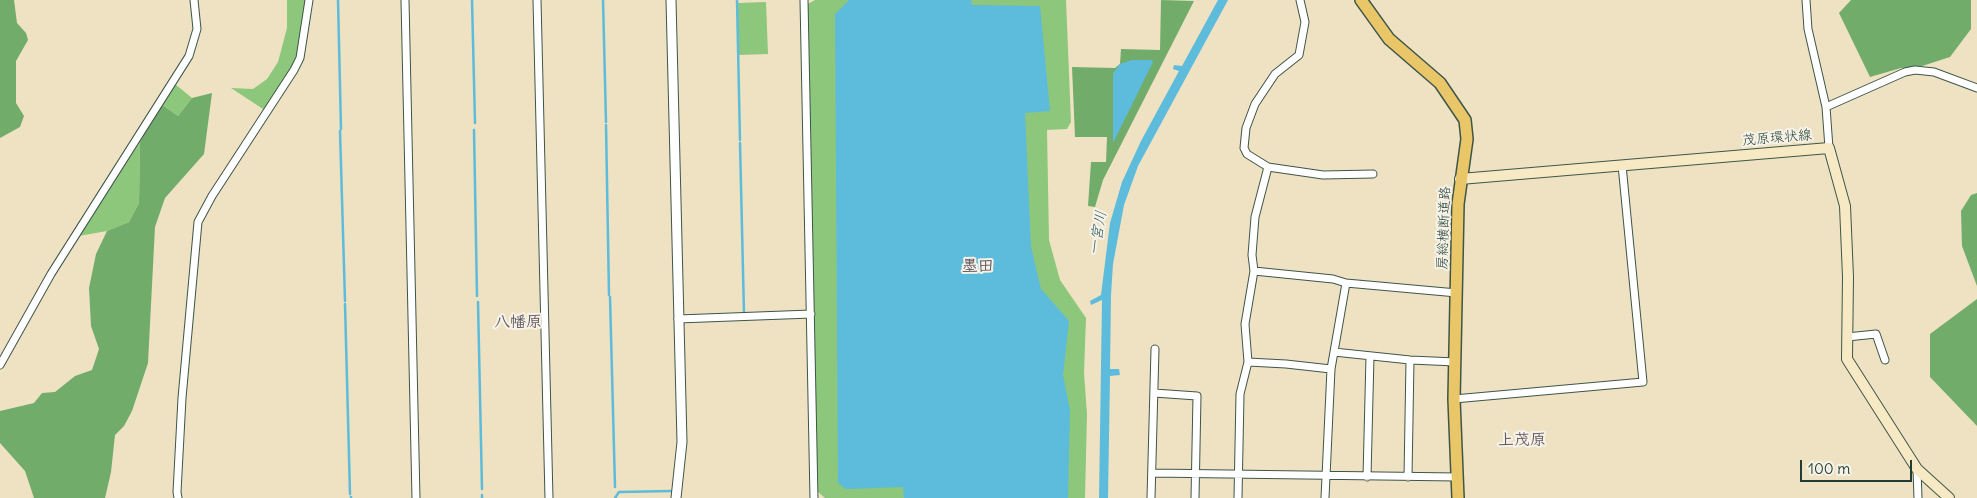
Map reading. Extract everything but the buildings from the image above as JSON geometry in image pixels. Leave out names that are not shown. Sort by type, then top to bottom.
[{"type":"highway","name":"房総横断道路","points":[[1361,0],[1389,38],[1440,83],[1462,112],[1465,120],[1467,139],[1460,179],[1454,400],[1458,498]]},
{"type":"main road","name":"茂原環状線","points":[[1460,179],[1829,148],[1845,206],[1848,277],[1848,362],[1917,469],[1949,498]]},
{"type":"street","points":[[0,365],[61,258],[189,56],[197,29],[194,0]]},
{"type":"street","points":[[178,498],[182,398],[198,222],[212,196],[300,58],[309,0]]},
{"type":"street","points":[[405,0],[416,498]]},
{"type":"street","points":[[538,0],[549,498]]},
{"type":"street","points":[[671,0],[682,442],[676,498]]},
{"type":"street","points":[[804,0],[814,498]]},
{"type":"street","points":[[1300,0],[1305,22],[1299,55],[1275,74],[1255,104],[1246,128],[1244,148],[1246,154],[1268,168],[1323,175],[1373,174]]},
{"type":"street","points":[[1806,0],[1808,29],[1826,107],[1829,148]]},
{"type":"street","points":[[1826,107],[1905,72],[1915,70],[1934,72],[1977,88]]},
{"type":"street","points":[[1454,400],[1643,382],[1622,165]]},
{"type":"street","points":[[1238,498],[1240,394],[1248,362],[1245,324],[1254,271],[1252,255],[1255,217],[1268,168]]},
{"type":"street","points":[[1254,271],[1334,279],[1346,283],[1457,293]]},
{"type":"street","points":[[1325,498],[1331,369],[1346,283]]},
{"type":"street","points":[[678,319],[811,314]]},
{"type":"street","points":[[1847,338],[1876,334],[1885,360]]},
{"type":"street","points":[[1151,498],[1155,349]]},
{"type":"street","points":[[1334,352],[1410,360],[1456,362]]},
{"type":"street","points":[[1367,476],[1370,356]]},
{"type":"street","points":[[1408,477],[1410,360]]},
{"type":"street","points":[[1248,362],[1331,369]]},
{"type":"street","points":[[1154,393],[1197,396],[1195,498]]},
{"type":"street","points":[[1917,469],[1918,498]]},
{"type":"street","points":[[1152,473],[1456,477]]},
{"type":"green space","points":[[0,0],[14,0],[17,23],[26,33],[28,40],[16,61],[16,103],[24,116],[20,127],[0,138]]},
{"type":"green space","points":[[287,0],[307,0],[297,58],[266,111],[231,88],[253,89],[267,79],[278,62],[287,28]]},
{"type":"green space","points":[[815,0],[1066,0],[1071,122],[1067,129],[1047,130],[1049,240],[1060,280],[1086,318],[1084,373],[1087,414],[1085,498],[825,498],[817,491],[806,5]]},
{"type":"green space","points":[[1161,0],[1194,1],[1103,180],[1095,207],[1088,206],[1091,162],[1106,162],[1107,137],[1075,137],[1072,67],[1115,68],[1120,64],[1121,49],[1160,50]]},
{"type":"green space","points":[[1851,0],[1971,0],[1971,29],[1950,57],[1919,67],[1901,68],[1870,77],[1839,13]]},
{"type":"green space","points":[[766,2],[768,54],[738,55],[737,3]]},
{"type":"green space","points":[[175,84],[192,98],[178,116],[161,104]]},
{"type":"green space","points":[[212,93],[204,154],[165,198],[155,227],[148,363],[132,411],[124,426],[115,435],[111,472],[105,498],[34,498],[25,471],[0,443],[0,411],[34,403],[42,393],[55,392],[75,376],[92,370],[99,349],[91,326],[89,288],[96,254],[107,231],[129,222],[139,203],[140,142],[161,104],[178,116],[192,98]]},
{"type":"green space","points":[[140,142],[139,203],[129,222],[107,231],[79,236]]},
{"type":"green space","points":[[1977,193],[1977,286],[1962,246],[1961,211],[1971,195]]},
{"type":"green space","points":[[1977,299],[1977,426],[1930,377],[1930,334]]},
{"type":"water","points":[[849,0],[971,0],[972,5],[1040,6],[1050,111],[1025,113],[1031,247],[1041,289],[1069,321],[1063,375],[1070,410],[1068,498],[904,498],[903,487],[846,489],[838,483],[835,14]]},
{"type":"water","name":"一宮川","points":[[1218,0],[1228,0],[1138,166],[1124,205],[1113,264],[1111,295],[1110,369],[1119,369],[1120,375],[1110,376],[1108,498],[1099,498],[1102,300],[1091,305],[1090,301],[1101,295],[1110,223],[1122,182],[1141,141],[1179,71],[1173,69],[1174,65],[1182,66]]},
{"type":"water","points":[[1132,60],[1152,60],[1153,62],[1113,143],[1113,73],[1120,64]]},
{"type":"waterway","points":[[338,0],[341,129]]},
{"type":"waterway","points":[[472,0],[475,123]]},
{"type":"waterway","points":[[603,0],[606,122]]},
{"type":"waterway","points":[[737,0],[740,140]]},
{"type":"waterway","points":[[606,125],[609,295]]},
{"type":"waterway","points":[[474,130],[477,296]]},
{"type":"waterway","points":[[340,131],[345,301]]},
{"type":"waterway","points":[[740,143],[744,314]]},
{"type":"waterway","points":[[610,297],[615,487]]},
{"type":"waterway","points":[[478,302],[482,489]]},
{"type":"waterway","points":[[345,304],[350,494]]},
{"type":"waterway","points":[[615,498],[619,492],[671,491]]},
{"type":"district","name":"墨田","points":[[978,266]]},
{"type":"district","name":"八幡原","points":[[518,322]]},
{"type":"district","name":"上茂原","points":[[1522,440]]}]
